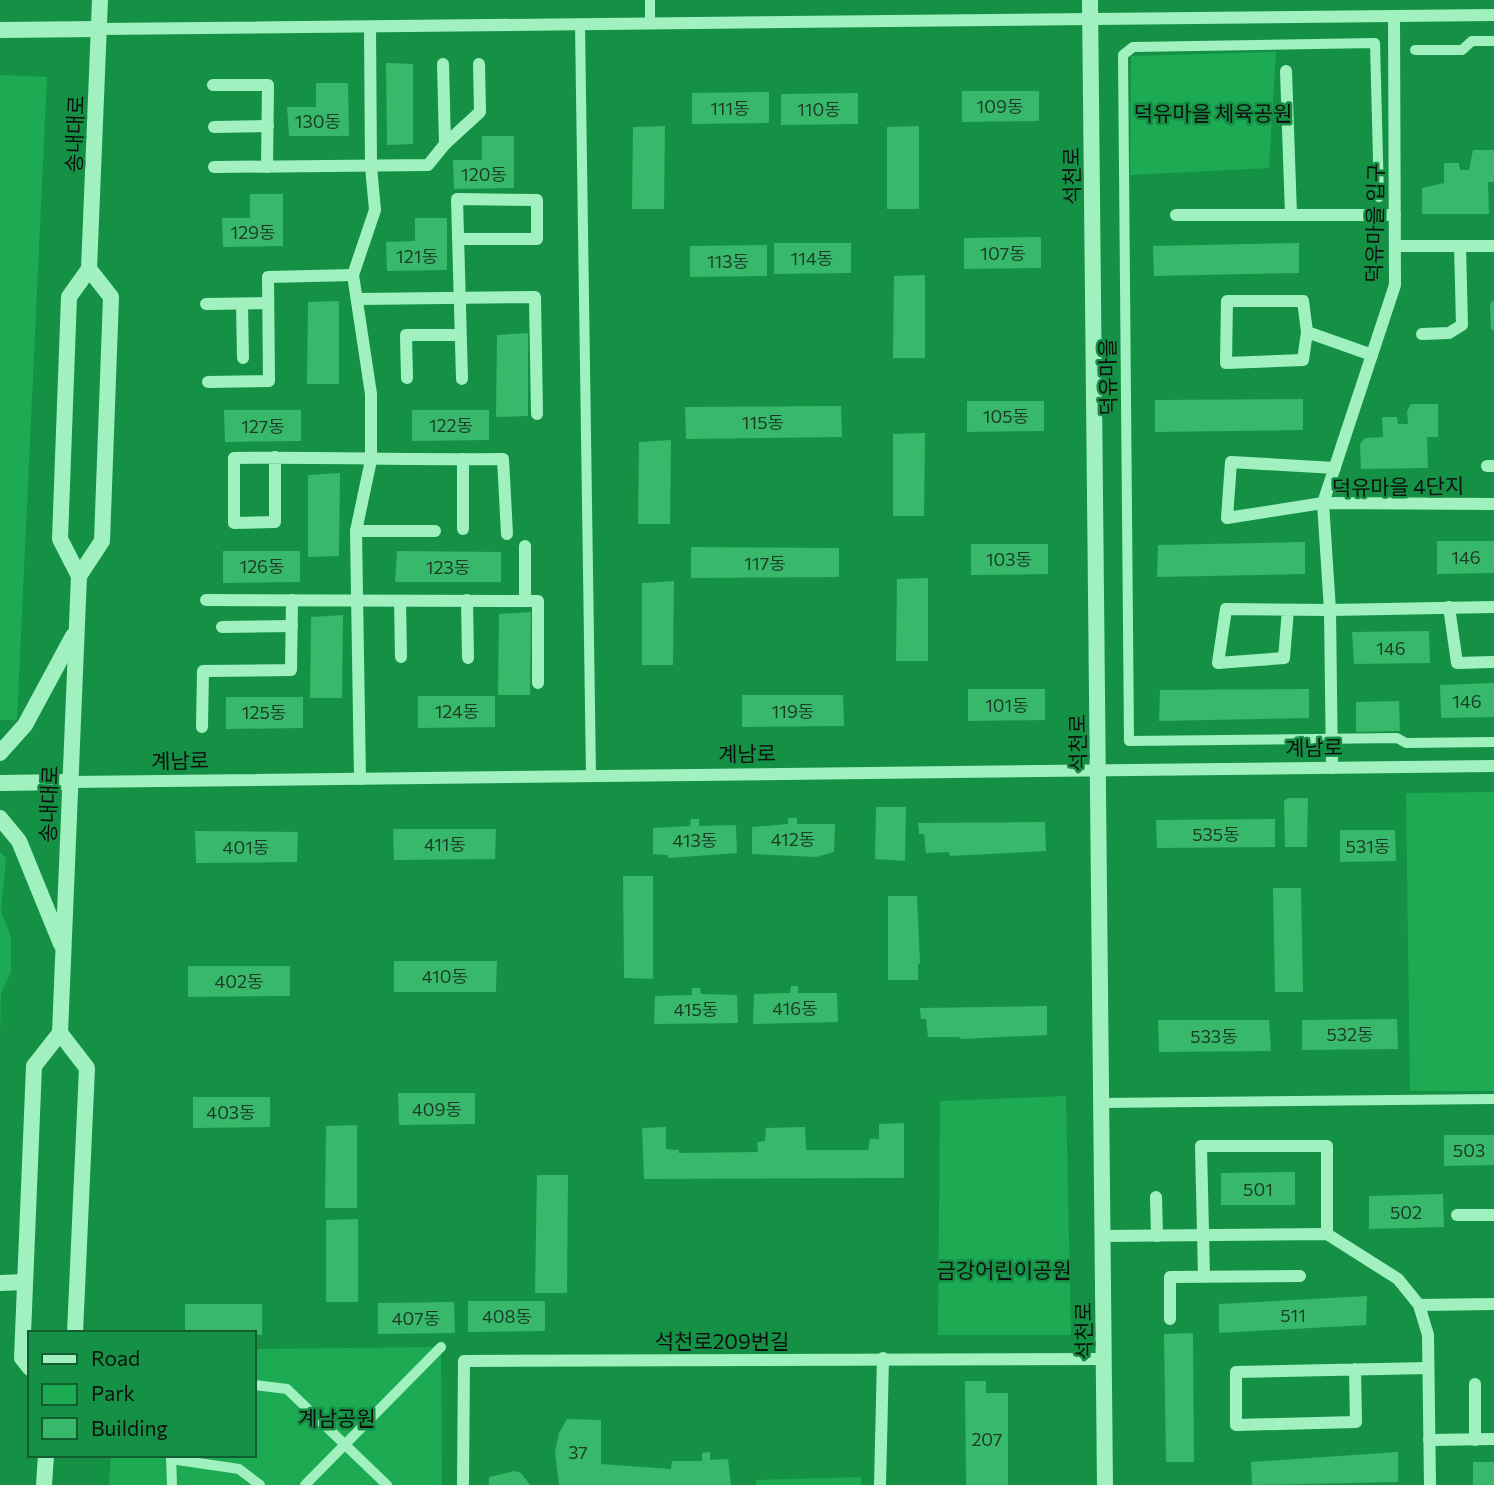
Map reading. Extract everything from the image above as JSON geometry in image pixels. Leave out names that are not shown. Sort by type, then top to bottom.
[{"type":"street","name":"송내대로","points":[[89,269],[100,0]]},
{"type":"street","points":[[650,0],[650,24]]},
{"type":"street","name":"석천로","points":[[1090,0],[1105,1485]]},
{"type":"street","points":[[0,30],[1494,15]]},
{"type":"street","name":"덕유마을 입구","points":[[1324,503],[1395,285],[1394,16]]},
{"type":"street","points":[[580,25],[591,776]]},
{"type":"street","points":[[360,779],[356,531],[371,460],[371,394],[354,275],[376,210],[371,167],[370,27]]},
{"type":"street","points":[[1415,50],[1462,50],[1472,41],[1494,41]]},
{"type":"street","name":"덕유마을","points":[[1379,197],[1375,43],[1133,47],[1123,55],[1129,741],[1397,738],[1406,743],[1494,742]]},
{"type":"street","points":[[443,64],[445,144]]},
{"type":"street","points":[[214,167],[428,165],[445,144],[480,112],[479,64]]},
{"type":"street","points":[[1286,71],[1291,215]]},
{"type":"street","points":[[213,85],[268,85],[267,167]]},
{"type":"street","points":[[214,127],[268,126]]},
{"type":"street","points":[[458,239],[537,239],[537,200],[457,199],[460,335],[462,379]]},
{"type":"street","points":[[1176,215],[1395,215]]},
{"type":"street","points":[[1395,246],[1494,246]]},
{"type":"street","points":[[1422,334],[1449,333],[1462,325],[1460,246]]},
{"type":"street","points":[[89,269],[111,297],[102,541],[79,576],[60,539],[69,297],[89,269]]},
{"type":"street","points":[[208,382],[269,381],[268,277],[354,275]]},
{"type":"street","points":[[357,299],[535,297],[537,414]]},
{"type":"street","points":[[1227,301],[1303,301],[1307,332],[1303,360],[1226,363],[1227,301]]},
{"type":"street","points":[[206,304],[268,303]]},
{"type":"street","points":[[242,304],[243,358]]},
{"type":"street","points":[[1307,332],[1372,355]]},
{"type":"street","points":[[407,378],[406,335],[460,335]]},
{"type":"street","points":[[275,457],[275,522],[234,523],[234,458],[275,457],[371,460],[503,459],[507,534]]},
{"type":"street","points":[[463,459],[463,529]]},
{"type":"street","points":[[1324,503],[1227,518],[1231,462],[1335,468]]},
{"type":"street","name":"덕유마을 4단지","points":[[1332,768],[1330,610],[1324,503],[1494,503]]},
{"type":"street","points":[[356,531],[435,531]]},
{"type":"street","points":[[525,546],[525,601]]},
{"type":"street","name":"송내대로","points":[[60,1033],[79,576]]},
{"type":"street","points":[[206,600],[538,601],[538,683]]},
{"type":"street","points":[[202,727],[203,671],[291,670],[292,600]]},
{"type":"street","points":[[400,600],[401,657]]},
{"type":"street","points":[[467,600],[468,658]]},
{"type":"street","points":[[1449,607],[1457,663],[1494,662]]},
{"type":"street","points":[[1288,610],[1284,658],[1218,663],[1226,609],[1494,607]]},
{"type":"street","points":[[222,627],[292,626]]},
{"type":"street","points":[[0,752],[25,724],[76,630]]},
{"type":"street","name":"계남로","points":[[0,783],[1494,766]]},
{"type":"street","points":[[0,818],[19,841],[63,949]]},
{"type":"street","points":[[28,1366],[22,1358],[34,1066],[60,1033],[87,1068],[75,1331]]},
{"type":"street","points":[[1101,1103],[1494,1098]]},
{"type":"street","points":[[1203,1276],[1201,1146],[1326,1146],[1327,1234]]},
{"type":"street","points":[[1156,1197],[1157,1236]]},
{"type":"street","points":[[1457,1215],[1494,1215]]},
{"type":"street","points":[[1103,1236],[1327,1234],[1398,1279],[1419,1304],[1428,1335],[1430,1485]]},
{"type":"street","points":[[1170,1319],[1170,1277],[1300,1276]]},
{"type":"street","points":[[0,1283],[25,1282]]},
{"type":"street","points":[[1419,1304],[1494,1304]]},
{"type":"street","points":[[305,1485],[441,1347]]},
{"type":"street","points":[[880,1485],[883,1358]]},
{"type":"street","name":"석천로209번길","points":[[463,1485],[464,1361],[1104,1359]]},
{"type":"street","points":[[1355,1369],[1356,1422],[1236,1424],[1236,1372],[1355,1369],[1428,1368]]},
{"type":"street","points":[[1475,1384],[1475,1440]]},
{"type":"street","points":[[256,1385],[287,1389],[387,1485]]},
{"type":"street","points":[[1429,1440],[1494,1439]]},
{"type":"street","points":[[44,1485],[46,1457]]},
{"type":"street","points":[[172,1485],[171,1457],[239,1469],[260,1485]]},
{"type":"green space","name":"덕유마을 체육공원","points":[[1276,52],[1269,168],[1130,175],[1131,56]]},
{"type":"green space","points":[[0,75],[47,77],[17,720],[0,720]]},
{"type":"green space","points":[[1494,792],[1494,1091],[1410,1091],[1406,793]]},
{"type":"green space","points":[[0,852],[6,858],[1,911],[11,937],[11,972],[1,993],[0,1038]]},
{"type":"green space","name":"금강어린이공원","points":[[1066,1096],[1071,1335],[938,1335],[940,1101]]},
{"type":"green space","name":"계남공원","points":[[441,1347],[442,1485],[109,1485],[111,1457],[256,1457],[256,1349]]},
{"type":"green space","points":[[861,1477],[861,1485],[756,1485],[756,1480]]},
{"type":"building","points":[[386,63],[413,64],[413,144],[387,145]]},
{"type":"building","points":[[316,83],[348,83],[349,136],[289,136],[287,107],[316,107]]},
{"type":"building","points":[[962,91],[1039,91],[1039,121],[962,122]]},
{"type":"building","points":[[769,92],[769,123],[692,124],[692,93]]},
{"type":"building","points":[[858,93],[858,124],[781,125],[781,94]]},
{"type":"building","points":[[665,126],[664,209],[632,209],[633,127]]},
{"type":"building","points":[[919,126],[919,209],[887,209],[887,127]]},
{"type":"building","points":[[482,136],[514,136],[514,188],[454,189],[453,160],[482,160]]},
{"type":"building","points":[[1473,150],[1494,150],[1494,182],[1488,182],[1489,214],[1422,214],[1422,188],[1444,183],[1444,163],[1459,163],[1460,170],[1469,170]]},
{"type":"building","points":[[250,194],[283,194],[283,246],[223,247],[222,218],[250,218]]},
{"type":"building","points":[[415,218],[447,218],[447,270],[387,271],[386,242],[415,241]]},
{"type":"building","points":[[1041,237],[1041,268],[964,269],[964,238]]},
{"type":"building","points":[[774,243],[851,243],[851,273],[774,274]]},
{"type":"building","points":[[1299,243],[1299,273],[1154,276],[1153,246]]},
{"type":"building","points":[[767,245],[767,276],[690,277],[690,246]]},
{"type":"building","points":[[925,275],[925,358],[893,358],[894,276]]},
{"type":"building","points":[[1494,300],[1494,330],[1491,330],[1490,304]]},
{"type":"building","points":[[339,301],[339,384],[307,384],[308,302]]},
{"type":"building","points":[[528,333],[528,416],[496,417],[497,335]]},
{"type":"building","points":[[1303,399],[1303,430],[1155,432],[1155,400]]},
{"type":"building","points":[[967,401],[1044,401],[1044,431],[967,432]]},
{"type":"building","points":[[1411,404],[1438,404],[1438,437],[1427,437],[1428,468],[1361,469],[1360,444],[1365,438],[1383,437],[1382,417],[1397,417],[1398,424],[1408,424],[1407,411]]},
{"type":"building","points":[[841,406],[842,437],[686,439],[685,407]]},
{"type":"building","points":[[224,410],[301,410],[301,441],[225,442]]},
{"type":"building","points":[[412,410],[489,410],[489,440],[412,441]]},
{"type":"building","points":[[925,433],[924,516],[893,516],[893,434]]},
{"type":"building","points":[[671,440],[670,524],[638,524],[639,442]]},
{"type":"building","points":[[340,473],[339,556],[308,557],[308,475]]},
{"type":"building","points":[[1437,541],[1494,541],[1494,573],[1437,574]]},
{"type":"building","points":[[1305,542],[1305,574],[1157,577],[1158,545]]},
{"type":"building","points":[[971,544],[1048,544],[1048,574],[971,575]]},
{"type":"building","points":[[691,547],[839,548],[839,577],[691,578]]},
{"type":"building","points":[[223,551],[300,551],[300,582],[223,583]]},
{"type":"building","points":[[397,551],[501,552],[501,582],[395,582]]},
{"type":"building","points":[[928,578],[928,661],[896,661],[897,579]]},
{"type":"building","points":[[674,581],[673,665],[642,665],[642,583]]},
{"type":"building","points":[[531,612],[530,695],[498,695],[499,614]]},
{"type":"building","points":[[343,615],[342,698],[310,698],[311,617]]},
{"type":"building","points":[[1429,631],[1430,663],[1354,664],[1352,632]]},
{"type":"building","points":[[1494,683],[1494,717],[1441,718],[1440,685]]},
{"type":"building","points":[[968,689],[1045,689],[1045,720],[968,721]]},
{"type":"building","points":[[1309,689],[1309,718],[1159,721],[1160,690]]},
{"type":"building","points":[[742,695],[843,695],[844,726],[742,727]]},
{"type":"building","points":[[418,696],[495,696],[495,727],[418,728]]},
{"type":"building","points":[[226,697],[303,697],[303,728],[226,729]]},
{"type":"building","points":[[1399,701],[1400,731],[1356,732],[1356,702]]},
{"type":"building","points":[[1288,798],[1308,798],[1307,847],[1285,847],[1284,801]]},
{"type":"building","points":[[876,807],[906,807],[905,861],[875,859]]},
{"type":"building","points":[[788,818],[797,818],[797,824],[835,824],[834,852],[816,857],[752,854],[752,827],[788,824]]},
{"type":"building","points":[[691,819],[699,819],[699,826],[736,825],[737,853],[669,858],[667,855],[653,854],[653,828],[690,826]]},
{"type":"building","points":[[1275,819],[1275,847],[1157,848],[1156,820]]},
{"type":"building","points":[[1045,822],[1046,851],[950,856],[949,852],[926,853],[924,834],[919,834],[918,823]]},
{"type":"building","points":[[393,829],[496,829],[495,859],[394,860]]},
{"type":"building","points":[[1340,830],[1395,830],[1396,861],[1340,862]]},
{"type":"building","points":[[195,831],[298,832],[297,862],[196,863]]},
{"type":"building","points":[[623,876],[653,876],[653,979],[624,978]]},
{"type":"building","points":[[1273,888],[1301,888],[1303,992],[1275,992]]},
{"type":"building","points":[[888,896],[917,896],[920,964],[918,963],[918,980],[888,980]]},
{"type":"building","points":[[394,961],[497,961],[496,992],[394,992]]},
{"type":"building","points":[[188,966],[290,966],[290,996],[188,997]]},
{"type":"building","points":[[791,986],[798,986],[798,993],[837,993],[838,1022],[753,1024],[754,994],[790,993]]},
{"type":"building","points":[[692,988],[700,988],[701,994],[737,995],[738,1023],[654,1024],[655,996],[692,995]]},
{"type":"building","points":[[1047,1006],[1047,1035],[960,1039],[928,1037],[926,1019],[921,1019],[920,1008]]},
{"type":"building","points":[[1397,1019],[1398,1049],[1302,1050],[1302,1020]]},
{"type":"building","points":[[1158,1020],[1269,1020],[1271,1051],[1159,1052]]},
{"type":"building","points":[[398,1093],[475,1093],[475,1124],[399,1125]]},
{"type":"building","points":[[193,1097],[270,1097],[270,1127],[193,1128]]},
{"type":"building","points":[[904,1123],[904,1178],[644,1179],[642,1128],[666,1127],[666,1149],[679,1150],[679,1153],[758,1152],[757,1142],[765,1141],[766,1128],[805,1127],[806,1150],[868,1150],[870,1139],[879,1139],[879,1124]]},
{"type":"building","points":[[357,1125],[357,1208],[325,1208],[326,1126]]},
{"type":"building","points":[[1444,1135],[1494,1135],[1494,1165],[1444,1166]]},
{"type":"building","points":[[1295,1172],[1295,1205],[1221,1205],[1221,1173]]},
{"type":"building","points":[[537,1175],[568,1175],[567,1293],[535,1293]]},
{"type":"building","points":[[1443,1194],[1444,1227],[1369,1229],[1369,1196]]},
{"type":"building","points":[[358,1219],[358,1302],[326,1302],[326,1220]]},
{"type":"building","points":[[1367,1296],[1366,1325],[1219,1333],[1219,1304]]},
{"type":"building","points":[[468,1301],[545,1301],[545,1331],[468,1332]]},
{"type":"building","points":[[454,1302],[455,1333],[378,1334],[378,1303]]},
{"type":"building","points":[[185,1304],[262,1304],[262,1335],[256,1335],[256,1331],[185,1331]]},
{"type":"building","points":[[1193,1333],[1194,1462],[1166,1462],[1164,1334]]},
{"type":"building","points":[[965,1381],[986,1381],[986,1393],[1008,1393],[1008,1485],[966,1485]]},
{"type":"building","points":[[567,1419],[601,1420],[601,1464],[671,1469],[672,1461],[702,1461],[702,1453],[710,1452],[710,1460],[728,1459],[731,1485],[559,1485],[555,1452],[559,1433]]},
{"type":"building","points":[[1398,1452],[1398,1482],[1252,1485],[1251,1462]]},
{"type":"building","points":[[1473,1462],[1494,1462],[1494,1485],[1473,1485]]},
{"type":"building","points":[[515,1471],[521,1473],[530,1485],[489,1485],[489,1477]]}]
